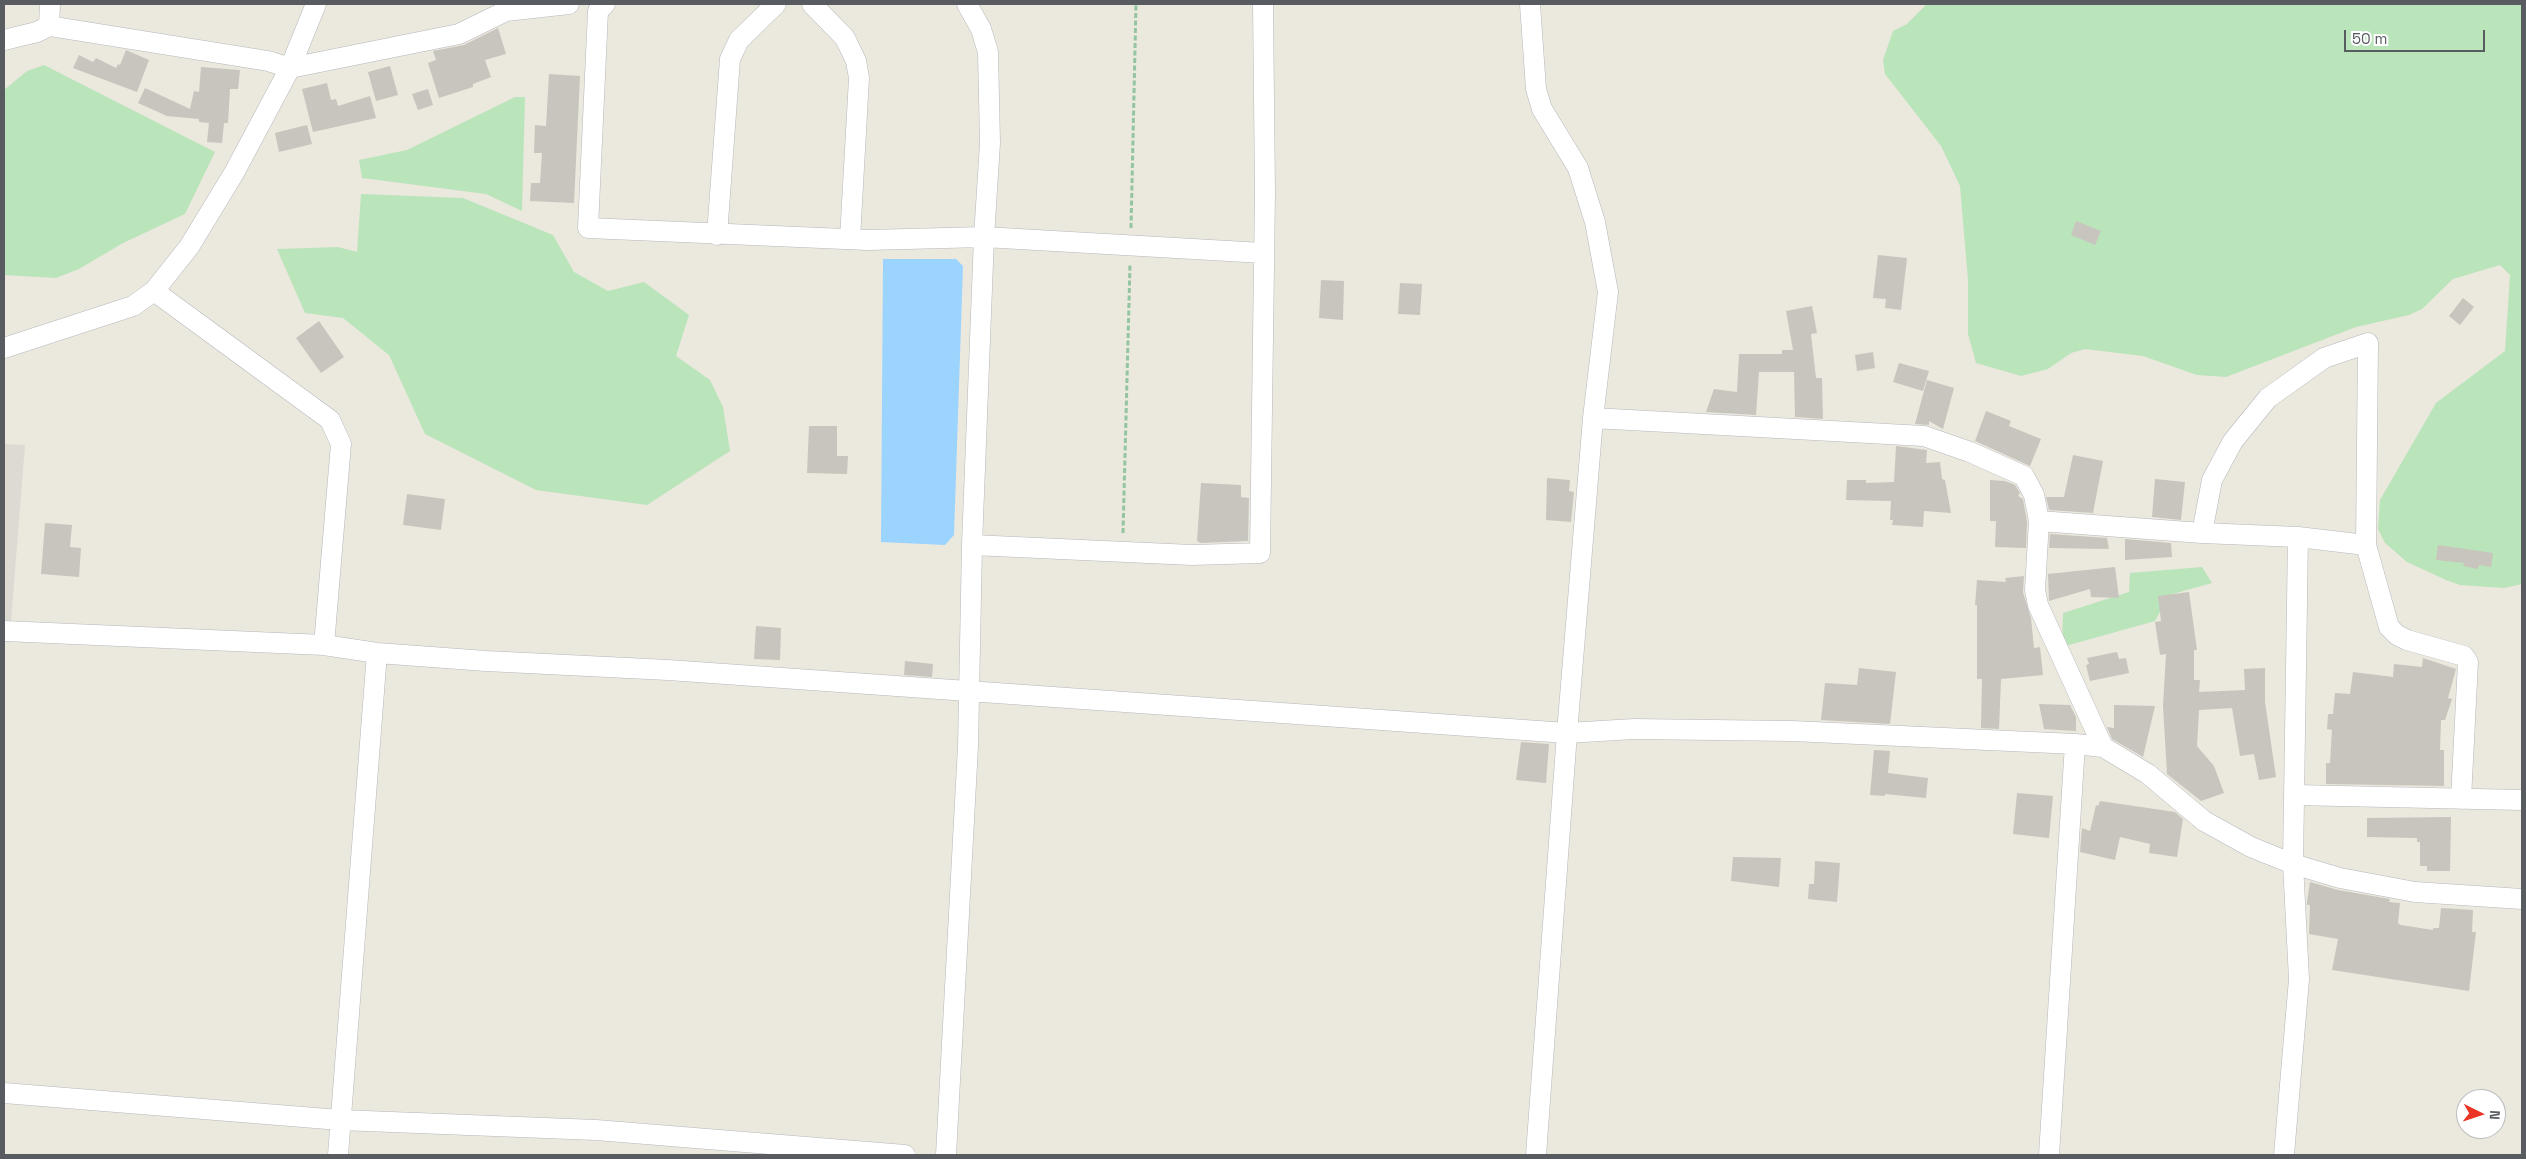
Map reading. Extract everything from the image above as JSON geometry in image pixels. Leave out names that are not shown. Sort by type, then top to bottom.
[{"type":"street","points":[[49,26],[50,4]]},
{"type":"street","points":[[4,348],[133,306],[154,291],[189,247],[234,173],[290,68],[316,4]]},
{"type":"street","points":[[4,40],[36,32],[49,26],[268,61],[290,68],[459,34],[506,11],[569,4]]},
{"type":"street","points":[[605,4],[598,10],[588,228],[718,235],[850,239],[984,237],[1262,253]]},
{"type":"street","points":[[718,235],[730,59],[739,40],[776,4]]},
{"type":"street","points":[[812,4],[845,38],[856,61],[859,78],[850,239]]},
{"type":"street","points":[[946,1155],[969,691],[972,545],[984,237],[990,143],[990,67],[981,29],[967,4]]},
{"type":"street","points":[[972,545],[1192,555],[1260,553],[1264,193],[1263,4]]},
{"type":"street","points":[[1530,4],[1536,89],[1542,108],[1578,168],[1595,222],[1608,292],[1593,418],[1567,734],[1536,1155]]},
{"type":"street","points":[[154,291],[330,420],[341,444],[324,645]]},
{"type":"street","points":[[2202,533],[2212,480],[2233,441],[2268,398],[2324,358],[2368,343],[2366,545],[2389,627],[2397,635],[2407,640],[2464,656],[2468,662],[2461,799]]},
{"type":"street","points":[[1593,418],[1924,436],[1970,452],[2024,476],[2034,495],[2039,521],[2035,590],[2038,605],[2103,747]]},
{"type":"street","points":[[2039,521],[2202,533],[2298,537],[2366,545]]},
{"type":"street","points":[[2284,1155],[2299,980],[2293,864],[2298,537]]},
{"type":"street","points":[[4,631],[324,645],[377,653],[969,691],[1567,734],[1634,729],[1792,731],[2075,744],[2103,747],[2148,774],[2204,821],[2251,847],[2293,864],[2340,878],[2415,892],[2522,899]]},
{"type":"street","points":[[338,1155],[377,653]]},
{"type":"street","points":[[2049,1155],[2075,744]]},
{"type":"street","points":[[2295,795],[2522,800]]},
{"type":"street","points":[[4,1093],[340,1120],[596,1130],[905,1155]]},
{"type":"path","points":[[1123,552],[1136,4]]},
{"type":"shaded area","points":[[4,444],[25,445],[11,621],[4,620]]},
{"type":"green space","points":[[1927,4],[2522,4],[2522,584],[2504,588],[2460,585],[2446,580],[2407,562],[2385,543],[2378,529],[2380,500],[2436,403],[2505,351],[2510,275],[2500,265],[2453,279],[2422,309],[2409,315],[2356,327],[2226,377],[2197,375],[2143,356],[2085,349],[2071,353],[2048,369],[2021,376],[1976,363],[1968,334],[1968,280],[1960,186],[1941,146],[1885,74],[1883,60],[1893,31],[1907,24]]},
{"type":"green space","points":[[44,65],[215,152],[185,214],[123,243],[79,269],[56,278],[4,275],[4,90],[27,71]]},
{"type":"green space","points":[[515,97],[525,97],[522,211],[486,194],[362,178],[359,160],[407,150]]},
{"type":"green space","points":[[361,194],[463,198],[553,235],[574,272],[608,291],[644,282],[689,315],[676,356],[710,380],[723,407],[730,451],[647,505],[536,490],[425,434],[389,355],[343,318],[305,313],[277,249],[338,247],[357,252]]},
{"type":"green space","points":[[2202,567],[2212,583],[2169,595],[2155,621],[2062,647],[2063,613],[2129,592],[2130,573]]},
{"type":"water","points":[[883,259],[956,259],[963,266],[954,535],[945,545],[881,542]]},
{"type":"building","points":[[498,28],[506,54],[485,60],[491,77],[473,84],[473,87],[439,98],[428,63],[436,60],[433,51],[464,45]]},
{"type":"building","points":[[126,50],[149,60],[137,92],[73,68],[79,55],[93,62],[96,58],[116,68],[118,64],[120,65]]},
{"type":"building","points":[[390,66],[398,95],[376,101],[368,72]]},
{"type":"building","points":[[201,67],[240,70],[238,89],[230,89],[228,123],[224,123],[222,143],[207,142],[209,123],[199,122],[199,119],[167,116],[138,103],[145,88],[190,109],[194,91],[199,92]]},
{"type":"building","points":[[549,74],[580,76],[574,203],[530,201],[531,183],[540,183],[542,153],[534,153],[535,125],[546,126]]},
{"type":"building","points":[[327,83],[331,100],[336,99],[338,106],[370,96],[376,118],[313,132],[302,89]]},
{"type":"building","points":[[428,89],[433,105],[418,110],[412,94]]},
{"type":"building","points":[[307,125],[312,144],[279,152],[275,133]]},
{"type":"building","points":[[2076,221],[2101,231],[2095,245],[2071,235]]},
{"type":"building","points":[[1878,255],[1907,258],[1901,310],[1885,308],[1886,299],[1873,298]]},
{"type":"building","points":[[1321,280],[1344,281],[1343,320],[1319,318]]},
{"type":"building","points":[[1400,283],[1422,284],[1420,315],[1398,314]]},
{"type":"building","points":[[2463,298],[2474,307],[2460,325],[2449,316]]},
{"type":"building","points":[[1812,306],[1817,333],[1811,334],[1816,378],[1822,378],[1823,419],[1795,417],[1794,372],[1759,372],[1756,415],[1706,412],[1714,389],[1737,392],[1739,354],[1782,354],[1782,350],[1793,350],[1786,311]]},
{"type":"building","points":[[319,321],[344,357],[321,373],[296,338]]},
{"type":"building","points":[[1873,352],[1875,368],[1857,371],[1855,355]]},
{"type":"building","points":[[1899,363],[1929,371],[1923,391],[1893,382]]},
{"type":"building","points":[[1927,380],[1954,388],[1943,429],[1929,421],[1929,425],[1915,424]]},
{"type":"building","points":[[1986,411],[2011,421],[2009,426],[2041,439],[2030,466],[1975,441]]},
{"type":"building","points":[[809,426],[837,426],[837,456],[848,456],[847,474],[807,473]]},
{"type":"building","points":[[1896,446],[1927,450],[1926,463],[1940,462],[1942,479],[1945,480],[1951,513],[1924,511],[1923,527],[1892,525],[1893,520],[1890,520],[1891,501],[1846,500],[1847,480],[1866,480],[1866,483],[1894,482]]},
{"type":"building","points":[[2073,455],[2103,461],[2093,513],[2049,510],[2046,497],[2064,497]]},
{"type":"building","points":[[1547,478],[1570,480],[1569,491],[1574,492],[1571,522],[1546,520]]},
{"type":"building","points":[[2155,479],[2185,482],[2181,520],[2152,517]]},
{"type":"building","points":[[1990,480],[2005,481],[2015,485],[2020,493],[2018,496],[2023,499],[2027,522],[2026,548],[1995,547],[1996,521],[1990,521]]},
{"type":"building","points":[[1201,483],[1241,485],[1241,497],[1249,498],[1248,541],[1201,543],[1197,541]]},
{"type":"building","points":[[407,494],[445,499],[441,530],[403,525]]},
{"type":"building","points":[[45,523],[72,525],[70,547],[81,548],[79,577],[41,574]]},
{"type":"building","points":[[2050,534],[2107,538],[2109,549],[2049,548]]},
{"type":"building","points":[[2125,539],[2171,543],[2172,557],[2125,560]]},
{"type":"building","points":[[2438,545],[2493,553],[2491,567],[2479,565],[2478,569],[2463,566],[2464,563],[2436,560]]},
{"type":"building","points":[[2115,567],[2119,598],[2091,597],[2090,589],[2049,601],[2048,574]]},
{"type":"building","points":[[2024,576],[2023,592],[2031,618],[2034,648],[2040,647],[2043,675],[2001,679],[1999,729],[1981,728],[1982,679],[1977,679],[1977,605],[1975,605],[1977,580],[2006,582],[2005,578]]},
{"type":"building","points":[[2189,592],[2197,650],[2194,650],[2194,680],[2200,680],[2199,692],[2245,690],[2244,669],[2265,668],[2265,702],[2276,777],[2259,780],[2254,754],[2240,756],[2232,708],[2199,710],[2197,746],[2214,766],[2224,793],[2201,801],[2167,774],[2163,706],[2166,654],[2160,655],[2155,622],[2161,621],[2158,596]]},
{"type":"building","points":[[756,626],[781,628],[780,660],[754,659]]},
{"type":"building","points":[[2117,652],[2119,659],[2126,658],[2129,673],[2090,681],[2086,665],[2089,664],[2087,658]]},
{"type":"building","points":[[2423,658],[2456,669],[2448,698],[2452,699],[2445,720],[2441,720],[2440,750],[2444,750],[2444,786],[2326,784],[2326,763],[2330,763],[2332,730],[2327,729],[2328,714],[2333,714],[2335,693],[2350,694],[2353,672],[2393,677],[2394,664],[2422,667]]},
{"type":"building","points":[[905,661],[933,664],[932,677],[904,675]]},
{"type":"building","points":[[1859,668],[1896,672],[1890,724],[1821,720],[1825,683],[1857,685]]},
{"type":"building","points":[[2039,704],[2070,705],[2076,717],[2076,731],[2044,729]]},
{"type":"building","points":[[2114,705],[2155,706],[2143,757],[2112,739],[2107,727],[2114,728]]},
{"type":"building","points":[[1521,742],[1549,744],[1546,783],[1516,780]]},
{"type":"building","points":[[1874,750],[1890,751],[1888,773],[1928,778],[1926,798],[1885,794],[1885,796],[1870,795]]},
{"type":"building","points":[[2017,793],[2053,796],[2049,838],[2013,834]]},
{"type":"building","points":[[2100,801],[2175,812],[2183,819],[2177,857],[2149,853],[2150,844],[2120,837],[2115,860],[2080,852],[2082,828],[2090,831],[2096,805],[2098,806]]},
{"type":"building","points":[[2451,817],[2450,871],[2427,871],[2427,866],[2420,866],[2420,842],[2417,842],[2417,838],[2367,837],[2367,818]]},
{"type":"building","points":[[1733,857],[1781,858],[1779,887],[1731,881]]},
{"type":"building","points":[[1815,861],[1840,863],[1837,902],[1808,899],[1809,884],[1814,884]]},
{"type":"building","points":[[2310,882],[2338,890],[2390,899],[2389,902],[2400,903],[2398,923],[2401,925],[2433,930],[2433,928],[2439,928],[2441,908],[2473,910],[2472,932],[2476,932],[2469,991],[2332,970],[2338,939],[2309,934],[2310,905],[2307,905],[2307,902]]}]
